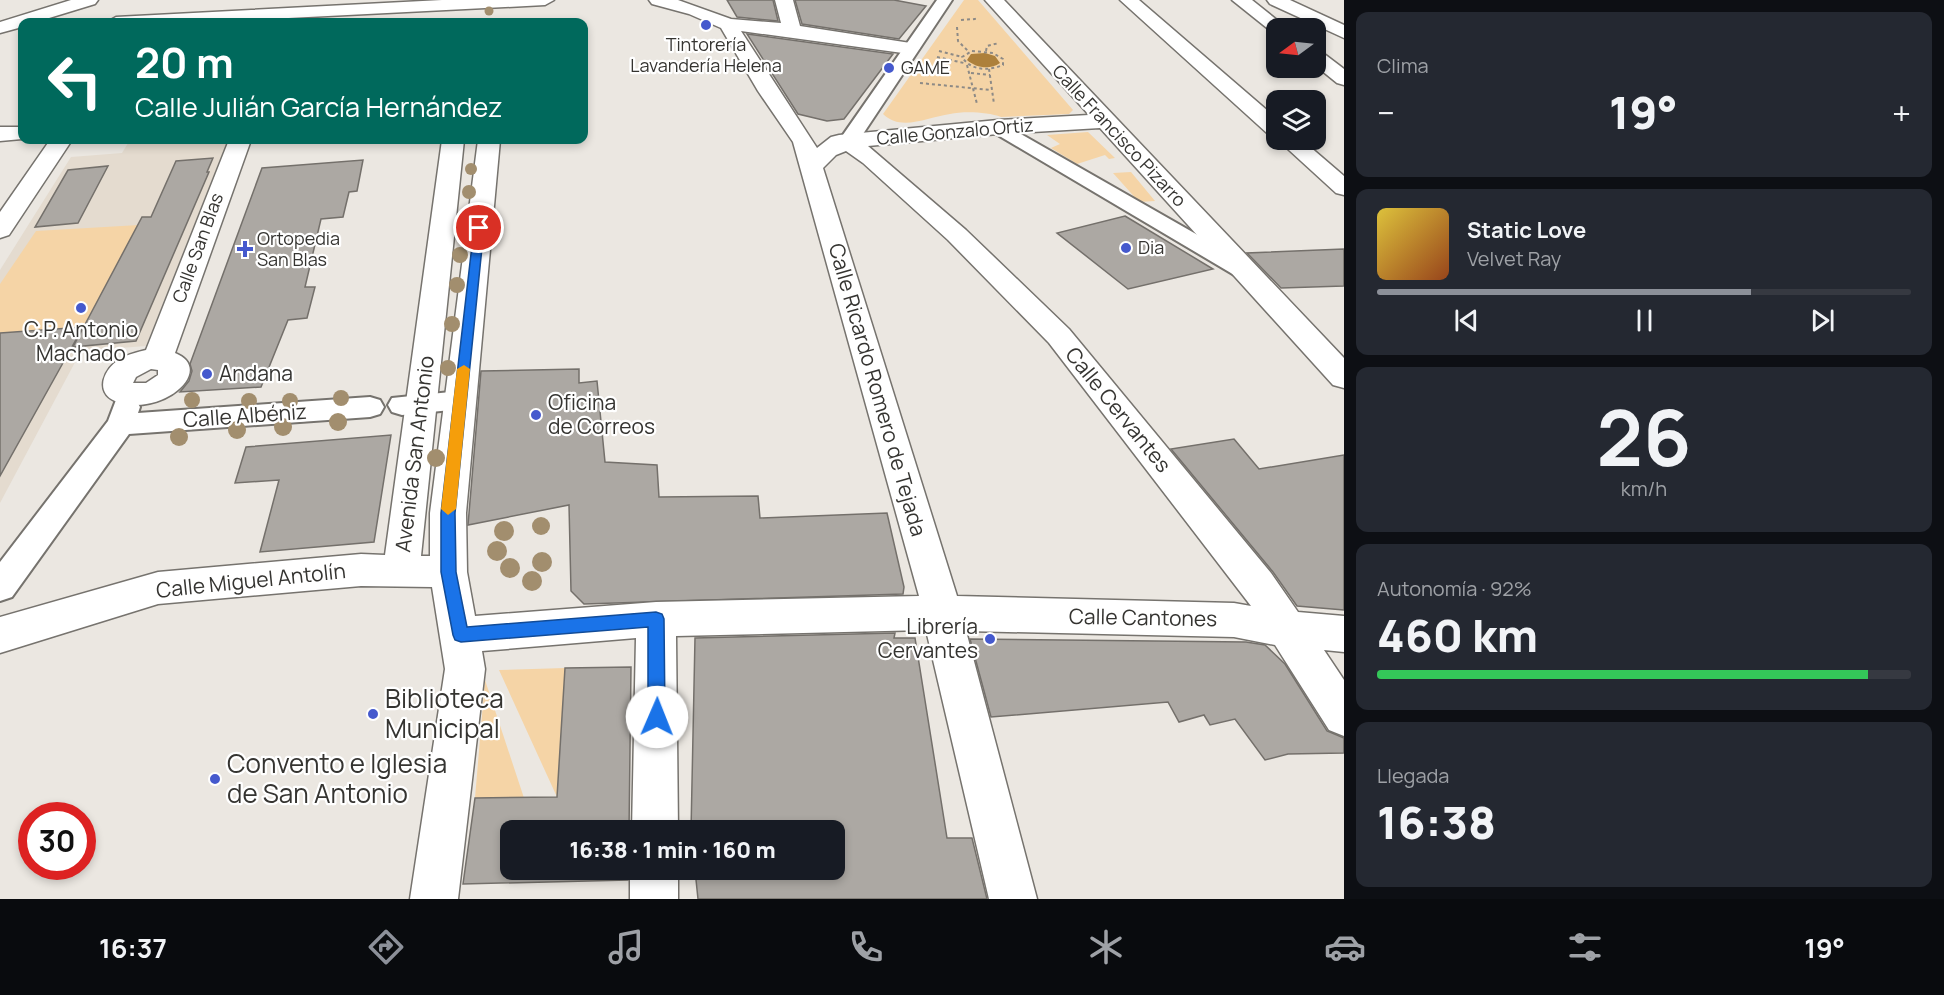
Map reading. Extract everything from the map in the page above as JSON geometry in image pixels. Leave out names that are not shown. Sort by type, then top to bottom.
[{"type":"street","points":[[32,18],[89,0]]},
{"type":"street","points":[[186,18],[469,2],[545,0]]},
{"type":"street","points":[[658,0],[695,5],[728,24],[792,30],[910,48]]},
{"type":"street","points":[[784,0],[792,30]]},
{"type":"street","points":[[808,155],[848,142],[910,48],[945,0]]},
{"type":"street","points":[[1129,0],[1266,120]]},
{"type":"street","points":[[1241,0],[1266,19]]},
{"type":"street","points":[[1276,0],[1344,32]]},
{"type":"street","points":[[504,18],[506,1]]},
{"type":"street","points":[[0,19],[48,2]]},
{"type":"street","points":[[467,18],[469,2]]},
{"type":"street","name":"Calle Francisco Pizarro","points":[[984,5],[1106,121],[1344,377]]},
{"type":"street","points":[[0,28],[18,22]]},
{"type":"street","name":"Calle Ricardo Romero de Tejada","points":[[728,24],[808,155],[940,613],[1012,899]]},
{"type":"street","points":[[0,28],[18,27]]},
{"type":"street","points":[[1326,65],[1344,79]]},
{"type":"street","name":"Calle Francisco Pizarro","points":[[996,117],[1245,271]]},
{"type":"street","name":"Calle Gonzalo Ortiz","points":[[848,142],[996,117],[1106,121]]},
{"type":"street","points":[[0,134],[18,133]]},
{"type":"street","name":"Calle Cervantes","points":[[848,142],[871,158],[957,235],[1059,336],[1258,584],[1344,716]]},
{"type":"street","points":[[0,230],[58,144]]},
{"type":"street","name":"Calle San Blas","points":[[130,396],[152,392],[172,378],[176,370],[174,364],[158,358],[238,144]]},
{"type":"street","name":"Avenida San Antonio","points":[[448,572],[401,572],[412,405],[452,144]]},
{"type":"street","points":[[434,899],[465,669],[461,635],[448,572],[448,513],[489,144]]},
{"type":"street","points":[[1300,150],[1344,188]]},
{"type":"street","points":[[0,586],[121,424],[130,396]]},
{"type":"street","points":[[412,405],[460,401]]},
{"type":"street","name":"Calle Albéniz","points":[[121,424],[370,407]]},
{"type":"street","name":"Calle Miguel Antolín","points":[[0,635],[158,588],[360,570],[401,572]]},
{"type":"street","name":"Calle Cantones","points":[[461,635],[656,619],[940,613],[1234,620],[1286,629],[1344,634]]},
{"type":"street","points":[[655,820],[656,619]]},
{"type":"street","points":[[654,880],[654,899]]},
{"type":"path","points":[[969,52],[958,40],[956,21],[975,19],[984,5]]},
{"type":"path","points":[[934,56],[966,64],[990,69],[1003,65],[1003,59],[987,51],[969,52],[962,57],[966,64],[971,74],[978,106]]},
{"type":"path","points":[[990,69],[996,117]]},
{"type":"path","points":[[971,74],[990,75]]},
{"type":"path","points":[[890,79],[991,90]]},
{"type":"shaded area","points":[[964,0],[978,0],[1073,110],[1069,114],[1001,117],[962,112],[906,123],[890,119],[883,114]]},
{"type":"shaded area","points":[[985,53],[995,56],[1000,63],[992,67],[983,67],[967,60],[971,54]]},
{"type":"shaded area","points":[[1088,132],[1115,158],[1109,159],[1105,155],[1077,164],[1051,148],[1060,144],[1047,135]]},
{"type":"shaded area","name":"C.P. Antonio Machado","points":[[128,144],[226,144],[146,346],[81,351],[0,503],[0,270],[71,157],[122,153]]},
{"type":"shaded area","points":[[1131,172],[1155,201],[1139,202],[1113,173]]},
{"type":"shaded area","points":[[139,225],[83,327],[0,333],[0,284],[36,231]]},
{"type":"shaded area","points":[[565,668],[557,797],[499,670]]},
{"type":"shaded area","points":[[485,680],[524,798],[475,798]]},
{"type":"building","points":[[727,0],[773,0],[778,21],[737,17]]},
{"type":"building","points":[[795,0],[894,0],[926,6],[899,39],[802,24]]},
{"type":"building","points":[[747,34],[893,54],[844,119],[827,121],[798,114]]},
{"type":"building","points":[[213,158],[136,341],[73,347],[142,217],[151,217],[176,161]]},
{"type":"building","points":[[363,160],[357,191],[349,192],[343,217],[321,219],[305,287],[315,287],[307,318],[288,320],[261,387],[180,392],[189,381],[192,371],[190,364],[262,168]]},
{"type":"building","points":[[108,166],[78,223],[35,227],[68,170]]},
{"type":"building","name":"Dia","points":[[1125,216],[1213,269],[1128,289],[1057,233]]},
{"type":"building","points":[[1344,249],[1344,286],[1281,288],[1247,253]]},
{"type":"building","points":[[83,327],[0,476],[0,333]]},
{"type":"building","points":[[579,369],[579,383],[597,381],[605,462],[657,465],[659,497],[758,496],[760,518],[887,513],[904,587],[903,594],[584,604],[571,591],[569,505],[468,525],[481,371]]},
{"type":"building","points":[[391,435],[374,542],[260,552],[279,480],[235,483],[246,447]]},
{"type":"building","points":[[1234,439],[1259,469],[1344,455],[1344,610],[1297,606],[1273,572],[1171,449]]},
{"type":"building","points":[[895,633],[894,638],[915,638],[947,838],[972,838],[987,899],[698,899],[696,880],[845,880],[845,820],[691,820],[695,638]]},
{"type":"building","points":[[970,639],[1246,642],[1265,645],[1285,664],[1327,731],[1344,738],[1344,753],[1288,754],[1265,760],[1235,719],[1210,725],[1204,715],[1179,722],[1168,702],[991,717]]},
{"type":"building","points":[[631,667],[629,820],[500,820],[500,880],[628,880],[463,884],[475,798],[557,797],[565,668]]},
{"type":"slow traffic","points":[[448,509],[464,369]]},
{"type":"place","name":"Tintorería Lavandería Helena","points":[[706,25]]},
{"type":"place","name":"GAME","points":[[889,68]]},
{"type":"place","name":"Dia","points":[[1126,248]]},
{"type":"place","name":"Ortopedia San Blas","points":[[245,249]]},
{"type":"place","name":"C.P. Antonio Machado","points":[[81,308]]},
{"type":"place","name":"Andana","points":[[207,374]]},
{"type":"place","name":"Oficina de Correos","points":[[536,415]]},
{"type":"place","name":"Librería Cervantes","points":[[990,639]]},
{"type":"place","name":"Biblioteca Municipal","points":[[373,714]]},
{"type":"place","name":"Convento e Iglesia de San Antonio","points":[[215,779]]},
{"type":"route","points":[[479,228],[448,513],[448,572],[461,635],[656,619],[657,717]]}]
